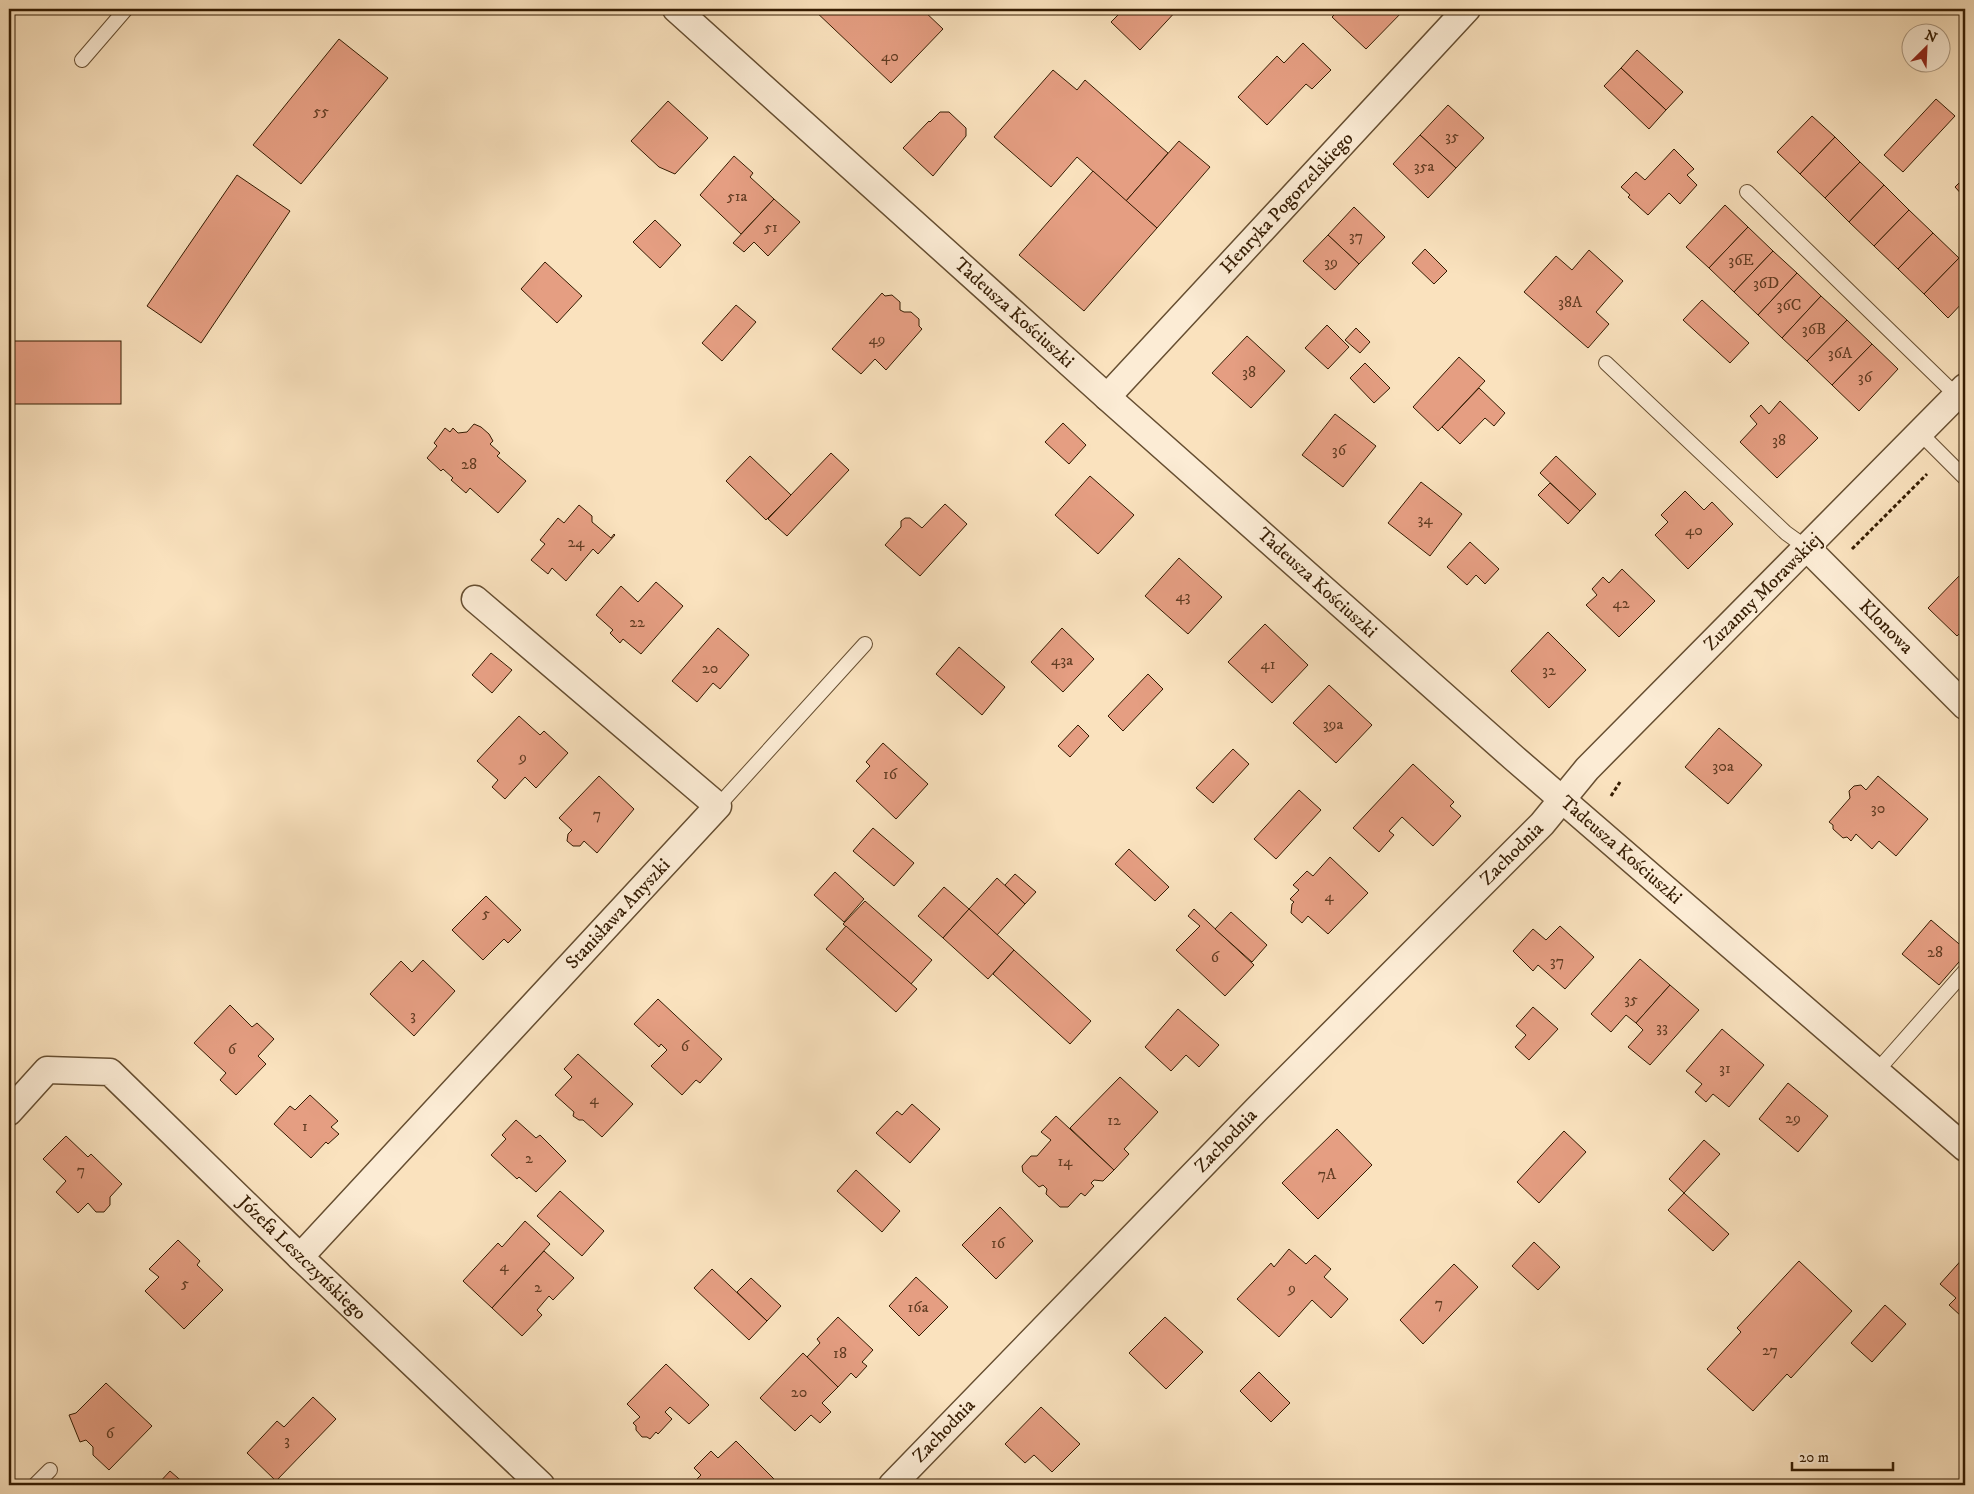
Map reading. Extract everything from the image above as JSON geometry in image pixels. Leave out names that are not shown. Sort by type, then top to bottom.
[{"type":"street","name":"Tadeusza Kościuszki","points":[[676,9],[1107,397],[1514,758],[1965,1148]]},
{"type":"street","name":"Henryka Pogorzelskiego","points":[[1107,397],[1467,9]]},
{"type":"street","name":"Zuzanny Morawskiej","points":[[1563,799],[1587,769],[1961,392]]},
{"type":"street","name":"Klonowa","points":[[1806,548],[1965,706]]},
{"type":"street","points":[[474,599],[718,806]]},
{"type":"street","name":"Zachodnia","points":[[892,1485],[1258,1108],[1542,824],[1563,799]]},
{"type":"street","name":"Stanisława Anyszki","points":[[300,1257],[718,806]]},
{"type":"street","name":"Józefa Leszczyńskiego","points":[[9,1112],[47,1070],[110,1072],[300,1257],[541,1485]]},
{"type":"lane","points":[[82,60],[126,9]]},
{"type":"lane","points":[[1747,192],[1961,392]]},
{"type":"lane","points":[[1606,363],[1786,533],[1806,548]]},
{"type":"lane","points":[[1920,433],[1965,478]]},
{"type":"lane","points":[[718,806],[865,644]]},
{"type":"lane","points":[[1876,1072],[1965,971]]},
{"type":"lane","points":[[35,1485],[50,1470]]},
{"type":"building","points":[[813,9],[922,9],[943,29],[891,83]]},
{"type":"building","points":[[1124,9],[1178,9],[1140,50],[1111,22]]},
{"type":"building","points":[[1340,9],[1405,9],[1366,49],[1332,17]]},
{"type":"building","points":[[339,39],[388,78],[301,184],[253,145]]},
{"type":"building","points":[[1303,43],[1331,70],[1312,89],[1306,84],[1267,125],[1238,97],[1277,56],[1284,63]]},
{"type":"building","points":[[1637,50],[1683,92],[1666,110],[1621,68]]},
{"type":"building","points":[[1621,68],[1666,110],[1649,129],[1604,86]]},
{"type":"building","points":[[1053,70],[1077,90],[1085,80],[1168,153],[1126,201],[1077,157],[1051,187],[994,137]]},
{"type":"building","points":[[1936,99],[1955,116],[1903,172],[1884,155]]},
{"type":"building","points":[[668,101],[708,138],[675,174],[659,167],[631,141]]},
{"type":"building","points":[[1448,105],[1484,138],[1456,168],[1420,135]]},
{"type":"building","points":[[940,112],[949,112],[966,128],[966,136],[933,176],[903,148]]},
{"type":"building","points":[[1812,116],[1835,137],[1800,174],[1777,152]]},
{"type":"building","points":[[1420,135],[1456,168],[1428,198],[1393,164]]},
{"type":"building","points":[[1835,137],[1860,162],[1825,198],[1800,174]]},
{"type":"building","points":[[1179,141],[1210,167],[1157,228],[1126,201]]},
{"type":"building","points":[[1674,149],[1694,169],[1687,175],[1697,185],[1680,204],[1669,193],[1648,215],[1628,197],[1630,195],[1621,187],[1636,172],[1645,180]]},
{"type":"building","points":[[734,156],[753,173],[750,177],[774,199],[741,234],[700,195]]},
{"type":"building","points":[[1860,162],[1884,185],[1849,222],[1825,198]]},
{"type":"building","points":[[1093,171],[1157,228],[1084,311],[1019,255]]},
{"type":"building","points":[[237,175],[290,211],[201,343],[147,306]]},
{"type":"building","points":[[1965,177],[1965,198],[1955,187]]},
{"type":"building","points":[[1884,185],[1909,210],[1874,246],[1849,222]]},
{"type":"building","points":[[774,199],[800,222],[768,256],[754,242],[744,252],[733,243]]},
{"type":"building","points":[[1725,205],[1748,227],[1709,268],[1686,247]]},
{"type":"building","points":[[1354,207],[1385,237],[1359,264],[1328,235]]},
{"type":"building","points":[[1909,210],[1933,233],[1898,269],[1874,246]]},
{"type":"building","points":[[655,220],[681,245],[660,268],[633,242]]},
{"type":"building","points":[[1748,227],[1773,251],[1734,292],[1709,268]]},
{"type":"building","points":[[1933,233],[1959,258],[1924,294],[1898,269]]},
{"type":"building","points":[[1328,235],[1359,264],[1335,290],[1303,261]]},
{"type":"building","points":[[1425,249],[1447,271],[1434,284],[1412,263]]},
{"type":"building","points":[[1589,250],[1623,281],[1596,312],[1609,324],[1588,348],[1524,292],[1556,256],[1572,270]]},
{"type":"building","points":[[1773,251],[1797,273],[1758,315],[1734,292]]},
{"type":"building","points":[[1959,258],[1965,264],[1965,300],[1948,318],[1924,294]]},
{"type":"building","points":[[545,262],[582,296],[557,323],[521,289]]},
{"type":"building","points":[[1797,273],[1821,296],[1782,338],[1758,315]]},
{"type":"building","points":[[882,293],[885,296],[892,295],[900,302],[900,310],[911,312],[919,319],[919,326],[922,329],[886,370],[875,359],[861,374],[832,349]]},
{"type":"building","points":[[1821,296],[1847,320],[1807,361],[1782,338]]},
{"type":"building","points":[[1702,300],[1749,343],[1730,363],[1683,320]]},
{"type":"building","points":[[736,305],[756,322],[722,361],[702,343]]},
{"type":"building","points":[[1847,320],[1872,344],[1832,385],[1807,361]]},
{"type":"building","points":[[1327,325],[1349,347],[1328,369],[1305,348]]},
{"type":"building","points":[[1356,328],[1370,342],[1360,353],[1345,340]]},
{"type":"building","points":[[1247,336],[1285,371],[1251,408],[1212,373]]},
{"type":"building","points":[[9,341],[121,341],[121,404],[9,404]]},
{"type":"building","points":[[1872,344],[1898,369],[1859,411],[1832,385]]},
{"type":"building","points":[[1459,357],[1485,381],[1438,431],[1413,407]]},
{"type":"building","points":[[1365,363],[1390,388],[1374,403],[1350,378]]},
{"type":"building","points":[[1479,388],[1505,413],[1494,426],[1485,418],[1460,444],[1442,427]]},
{"type":"building","points":[[1780,401],[1818,438],[1777,478],[1740,442],[1757,424],[1750,416],[1761,405],[1769,414]]},
{"type":"building","points":[[1335,414],[1376,446],[1343,487],[1302,455]]},
{"type":"building","points":[[1063,423],[1086,445],[1069,464],[1045,442]]},
{"type":"building","points":[[474,424],[489,434],[493,441],[490,444],[500,453],[497,456],[526,481],[498,513],[470,488],[466,493],[451,480],[453,478],[443,469],[441,471],[427,458],[437,446],[434,443],[445,428],[450,432],[453,428],[458,433],[467,432]]},
{"type":"building","points":[[831,453],[849,470],[787,536],[768,519]]},
{"type":"building","points":[[750,456],[791,495],[766,520],[726,481]]},
{"type":"building","points":[[1556,456],[1596,494],[1580,511],[1540,473]]},
{"type":"building","points":[[1090,476],[1134,515],[1098,554],[1055,515]]},
{"type":"building","points":[[1421,482],[1462,514],[1430,556],[1388,523]]},
{"type":"building","points":[[1550,483],[1580,511],[1568,524],[1538,495]]},
{"type":"building","points":[[1685,491],[1704,510],[1712,502],[1733,524],[1688,569],[1655,535],[1668,522],[1661,515]]},
{"type":"building","points":[[945,504],[967,524],[920,576],[885,545],[901,527],[901,521],[905,518],[910,518],[922,528]]},
{"type":"building","points":[[579,505],[592,516],[592,522],[611,538],[615,535],[598,554],[593,549],[566,581],[552,568],[548,574],[531,560],[545,544],[540,540],[558,518],[564,523]]},
{"type":"building","points":[[1470,542],[1499,569],[1485,584],[1476,575],[1467,585],[1447,567]]},
{"type":"building","points":[[1179,558],[1222,597],[1188,634],[1145,596]]},
{"type":"building","points":[[1622,569],[1655,601],[1619,637],[1586,605],[1597,595],[1592,589],[1603,577],[1609,583]]},
{"type":"building","points":[[1960,575],[1965,580],[1965,628],[1957,636],[1928,608]]},
{"type":"building","points":[[656,582],[683,606],[641,654],[623,639],[620,643],[610,633],[613,630],[596,615],[621,586],[638,602]]},
{"type":"building","points":[[1265,624],[1308,665],[1272,703],[1228,662]]},
{"type":"building","points":[[718,628],[749,655],[720,689],[713,683],[697,702],[672,681]]},
{"type":"building","points":[[1062,628],[1094,659],[1063,692],[1031,662]]},
{"type":"building","points":[[1548,632],[1586,670],[1549,708],[1511,671]]},
{"type":"building","points":[[959,647],[1005,687],[982,715],[936,674]]},
{"type":"building","points":[[491,653],[512,670],[492,693],[472,675]]},
{"type":"building","points":[[1148,674],[1163,689],[1123,731],[1108,716]]},
{"type":"building","points":[[1329,685],[1372,725],[1336,763],[1293,723]]},
{"type":"building","points":[[519,716],[540,735],[544,731],[568,753],[536,788],[525,777],[505,799],[492,787],[498,780],[477,761]]},
{"type":"building","points":[[1078,725],[1089,736],[1070,757],[1058,746]]},
{"type":"building","points":[[1719,728],[1762,765],[1728,804],[1685,767]]},
{"type":"building","points":[[883,743],[928,784],[896,819],[856,781],[870,766],[866,762]]},
{"type":"building","points":[[1233,749],[1249,764],[1213,803],[1196,788]]},
{"type":"building","points":[[1413,764],[1454,802],[1450,806],[1461,816],[1433,846],[1402,817],[1389,831],[1394,835],[1379,852],[1353,828]]},
{"type":"building","points":[[599,776],[634,809],[597,853],[584,841],[580,846],[573,846],[567,841],[568,834],[572,830],[559,818]]},
{"type":"building","points":[[1878,776],[1928,819],[1896,856],[1879,841],[1872,849],[1856,834],[1851,841],[1847,837],[1843,838],[1833,829],[1833,825],[1829,822],[1850,798],[1849,791],[1854,786],[1861,785],[1866,790]]},
{"type":"building","points":[[1299,790],[1321,810],[1276,859],[1254,839]]},
{"type":"building","points":[[873,828],[914,863],[894,886],[853,851]]},
{"type":"building","points":[[1129,849],[1169,887],[1155,901],[1115,864]]},
{"type":"building","points":[[1330,857],[1368,893],[1328,934],[1308,916],[1302,923],[1291,913],[1294,902],[1290,899],[1299,890],[1293,885],[1307,871],[1313,876]]},
{"type":"building","points":[[835,872],[864,899],[844,922],[814,895]]},
{"type":"building","points":[[1015,874],[1036,892],[1025,904],[1005,885]]},
{"type":"building","points":[[997,878],[1025,904],[997,935],[969,909]]},
{"type":"building","points":[[944,887],[969,909],[943,938],[918,916]]},
{"type":"building","points":[[486,896],[521,930],[508,943],[504,939],[483,960],[452,930]]},
{"type":"building","points":[[865,901],[932,960],[911,984],[843,924]]},
{"type":"building","points":[[969,909],[1014,950],[988,979],[943,938]]},
{"type":"building","points":[[1194,909],[1254,965],[1225,996],[1176,950],[1200,926],[1188,916]]},
{"type":"building","points":[[1231,912],[1267,945],[1252,962],[1215,929]]},
{"type":"building","points":[[1931,920],[1965,949],[1965,955],[1939,985],[1902,954]]},
{"type":"building","points":[[846,926],[917,989],[896,1012],[826,949]]},
{"type":"building","points":[[1560,926],[1594,957],[1565,989],[1538,965],[1533,971],[1513,951],[1533,929],[1546,940]]},
{"type":"building","points":[[1014,950],[1091,1021],[1070,1044],[993,974]]},
{"type":"building","points":[[1640,959],[1670,985],[1636,1023],[1626,1015],[1611,1032],[1591,1014]]},
{"type":"building","points":[[423,960],[455,991],[414,1036],[370,994],[401,961],[412,972]]},
{"type":"building","points":[[1670,985],[1699,1010],[1650,1065],[1628,1047],[1643,1030],[1636,1023]]},
{"type":"building","points":[[658,999],[722,1059],[700,1083],[696,1080],[682,1095],[651,1066],[667,1050],[661,1044],[659,1047],[634,1024]]},
{"type":"building","points":[[230,1005],[252,1027],[257,1023],[274,1039],[258,1056],[266,1064],[236,1095],[220,1080],[226,1073],[194,1043]]},
{"type":"building","points":[[1533,1007],[1558,1029],[1529,1060],[1515,1047],[1526,1035],[1516,1026]]},
{"type":"building","points":[[1178,1009],[1219,1045],[1199,1067],[1186,1055],[1171,1071],[1145,1047]]},
{"type":"building","points":[[1722,1029],[1764,1065],[1729,1107],[1713,1094],[1706,1102],[1695,1092],[1702,1084],[1686,1071]]},
{"type":"building","points":[[578,1054],[633,1104],[602,1137],[583,1120],[573,1116],[574,1112],[555,1095],[572,1077],[564,1069]]},
{"type":"building","points":[[1120,1077],[1158,1112],[1124,1149],[1129,1154],[1114,1170],[1070,1128]]},
{"type":"building","points":[[1788,1083],[1828,1116],[1798,1152],[1759,1119]]},
{"type":"building","points":[[310,1095],[338,1121],[331,1127],[339,1134],[328,1144],[326,1142],[311,1158],[274,1124],[290,1106],[295,1110]]},
{"type":"building","points":[[912,1104],[940,1129],[910,1163],[876,1133],[897,1111],[902,1115]]},
{"type":"building","points":[[1056,1116],[1114,1170],[1103,1181],[1094,1180],[1091,1183],[1094,1186],[1085,1196],[1081,1193],[1068,1207],[1060,1207],[1046,1194],[1047,1189],[1043,1185],[1039,1187],[1023,1172],[1022,1166],[1031,1156],[1037,1156],[1051,1140],[1041,1132]]},
{"type":"building","points":[[516,1120],[536,1138],[540,1135],[566,1161],[536,1192],[519,1177],[517,1179],[491,1155],[506,1139],[502,1135]]},
{"type":"building","points":[[1337,1129],[1372,1165],[1318,1219],[1282,1183]]},
{"type":"building","points":[[1564,1131],[1586,1152],[1539,1203],[1517,1182]]},
{"type":"building","points":[[66,1136],[88,1157],[91,1154],[122,1184],[110,1197],[110,1205],[104,1212],[96,1212],[88,1203],[78,1213],[56,1192],[66,1181],[43,1159]]},
{"type":"building","points":[[1704,1140],[1720,1154],[1684,1193],[1669,1179]]},
{"type":"building","points":[[856,1170],[900,1211],[882,1232],[837,1191]]},
{"type":"building","points":[[560,1191],[604,1231],[582,1256],[537,1216]]},
{"type":"building","points":[[1684,1193],[1729,1234],[1713,1251],[1668,1210]]},
{"type":"building","points":[[1000,1207],[1033,1241],[996,1279],[962,1245]]},
{"type":"building","points":[[525,1221],[550,1244],[492,1308],[463,1281],[498,1243],[502,1247]]},
{"type":"building","points":[[178,1240],[200,1261],[197,1265],[223,1290],[184,1329],[145,1291],[159,1277],[149,1269]]},
{"type":"building","points":[[1534,1242],[1560,1267],[1538,1290],[1512,1266]]},
{"type":"building","points":[[1289,1249],[1306,1264],[1315,1255],[1331,1269],[1324,1277],[1348,1299],[1331,1318],[1312,1300],[1279,1337],[1237,1299],[1271,1263],[1274,1267]]},
{"type":"building","points":[[544,1251],[574,1278],[553,1300],[549,1296],[537,1310],[542,1315],[522,1336],[492,1308]]},
{"type":"building","points":[[1965,1256],[1965,1311],[1961,1316],[1949,1305],[1956,1298],[1940,1284]]},
{"type":"building","points":[[1799,1261],[1852,1311],[1791,1378],[1787,1374],[1753,1411],[1707,1369],[1741,1332],[1737,1328]]},
{"type":"building","points":[[1454,1264],[1478,1287],[1423,1344],[1400,1320]]},
{"type":"building","points":[[712,1269],[767,1321],[749,1340],[694,1288]]},
{"type":"building","points":[[916,1277],[948,1307],[919,1336],[889,1306]]},
{"type":"building","points":[[751,1278],[781,1306],[767,1321],[737,1292]]},
{"type":"building","points":[[1885,1305],[1906,1324],[1872,1362],[1851,1343]]},
{"type":"building","points":[[838,1317],[873,1350],[862,1362],[867,1366],[856,1378],[851,1373],[838,1387],[807,1357],[820,1343],[817,1339]]},
{"type":"building","points":[[1165,1317],[1203,1352],[1166,1389],[1129,1353]]},
{"type":"building","points":[[803,1353],[838,1387],[822,1403],[831,1412],[820,1423],[811,1415],[795,1431],[760,1398]]},
{"type":"building","points":[[666,1364],[709,1405],[689,1424],[670,1407],[665,1412],[672,1419],[658,1434],[656,1432],[650,1439],[642,1437],[633,1423],[640,1417],[627,1404]]},
{"type":"building","points":[[1259,1372],[1290,1403],[1271,1422],[1240,1391]]},
{"type":"building","points":[[106,1383],[152,1426],[109,1470],[93,1455],[93,1447],[86,1440],[80,1442],[69,1415],[76,1413]]},
{"type":"building","points":[[313,1397],[336,1419],[276,1481],[247,1453],[277,1421],[284,1427]]},
{"type":"building","points":[[1041,1407],[1080,1444],[1052,1472],[1034,1455],[1025,1463],[1005,1444]]},
{"type":"building","points":[[736,1441],[774,1479],[768,1485],[691,1485],[701,1475],[694,1468],[711,1451],[718,1458]]},
{"type":"building","points":[[170,1471],[186,1485],[157,1485]]}]
